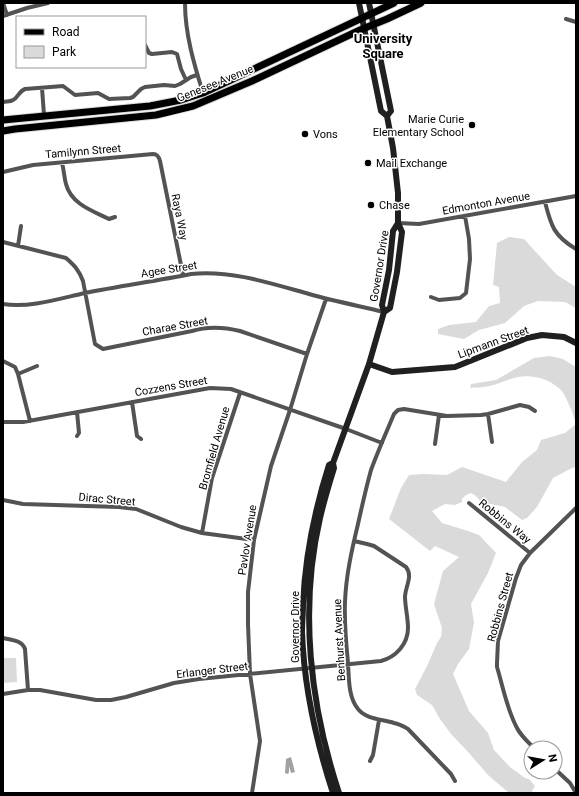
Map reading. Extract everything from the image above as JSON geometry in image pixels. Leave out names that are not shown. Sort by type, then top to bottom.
[{"type":"main road","name":"Governor Drive","points":[[359,3],[381,111],[387,116]]},
{"type":"main road","name":"Governor Drive","points":[[333,793],[316,736],[302,631],[305,578],[314,517],[322,488],[329,465],[333,463],[369,364],[384,312],[382,305],[389,270],[392,232],[398,223],[398,193],[387,116],[390,110],[369,3]]},
{"type":"main road","name":"Genesee Avenue","points":[[3,120],[150,106],[181,100],[203,93],[394,3]]},
{"type":"main road","name":"Genesee Avenue","points":[[3,131],[156,115],[193,106],[252,81],[421,3]]},
{"type":"main road","points":[[44,115],[44,126]]},
{"type":"main road","name":"Lipmann Street","points":[[369,364],[392,372],[435,365],[455,366],[527,338],[542,335],[564,337],[576,343]]},
{"type":"main road","name":"Governor Drive","points":[[308,669],[322,734],[339,793]]},
{"type":"street","points":[[3,3],[5,16],[27,8],[48,3]]},
{"type":"street","points":[[185,3],[192,56],[203,93]]},
{"type":"street","points":[[566,19],[576,22]]},
{"type":"street","points":[[146,47],[149,53],[152,54],[175,52],[186,80]]},
{"type":"street","points":[[3,102],[12,101],[15,99],[21,90],[63,86],[75,95],[98,93],[109,99],[133,97],[145,87],[164,85],[175,86],[197,75]]},
{"type":"street","points":[[42,88],[44,115]]},
{"type":"street","name":"Tamilynn Street","points":[[3,172],[33,165],[153,154],[156,154],[160,158],[160,161]]},
{"type":"street","name":"Raya Way","points":[[160,161],[183,275]]},
{"type":"street","points":[[62,162],[66,186],[75,200],[80,205],[109,219],[115,217]]},
{"type":"street","name":"Edmonton Avenue","points":[[398,223],[419,224],[576,196]]},
{"type":"street","points":[[545,202],[553,229],[567,244],[576,249]]},
{"type":"street","points":[[431,297],[439,300],[460,298],[466,293],[470,259],[470,239],[464,216]]},
{"type":"street","points":[[18,246],[21,226]]},
{"type":"street","points":[[3,242],[66,258],[80,272],[84,281],[86,293]]},
{"type":"street","name":"Agee Street","points":[[3,304],[32,304],[183,275],[216,273],[249,278],[384,312]]},
{"type":"street","name":"Charae Street","points":[[86,293],[95,344],[103,348],[201,328],[230,328],[307,354]]},
{"type":"street","name":"Pavlov Avenue","points":[[252,793],[260,741],[250,674],[248,624],[248,592],[254,540],[271,466],[326,298]]},
{"type":"street","points":[[3,361],[14,367],[18,374],[30,421]]},
{"type":"street","points":[[18,374],[37,366]]},
{"type":"street","name":"Cozzens Street","points":[[3,422],[30,421],[210,388],[232,389],[382,443]]},
{"type":"street","name":"Bromfield Avenue","points":[[202,533],[212,478],[240,392]]},
{"type":"street","points":[[132,402],[137,436],[141,439]]},
{"type":"street","points":[[435,444],[439,415],[474,416],[488,414],[520,405],[529,407],[535,411]]},
{"type":"street","name":"Benhurst Avenue","points":[[439,415],[404,409],[398,410],[394,414],[372,468],[354,541],[348,571],[345,600],[345,630],[351,696],[359,711],[374,719],[394,722],[402,725],[451,774],[455,781]]},
{"type":"street","points":[[77,412],[79,433],[77,436]]},
{"type":"street","points":[[488,414],[492,442]]},
{"type":"street","name":"Dirac Street","points":[[3,500],[23,504],[119,507],[136,509],[181,527],[202,533],[254,540]]},
{"type":"street","name":"Robbins Way","points":[[469,503],[530,552]]},
{"type":"street","name":"Robbins Street","points":[[525,740],[512,716],[497,667],[498,641],[521,565],[530,552],[576,508]]},
{"type":"street","name":"Erlanger Street","points":[[3,694],[28,690],[40,690],[96,700],[111,700],[174,683],[199,679],[308,669],[388,659],[399,651],[407,636],[408,628],[405,596],[410,575],[409,571],[406,566],[374,546],[354,541]]},
{"type":"street","points":[[3,638],[20,642],[24,645],[28,690]]},
{"type":"street","points":[[370,761],[373,755],[380,720]]},
{"type":"street","points":[[563,776],[570,783],[576,793]]},
{"type":"green space","points":[[509,237],[524,239],[557,275],[576,287],[576,308],[565,302],[538,301],[524,306],[505,323],[479,330],[464,339],[438,334],[438,329],[449,325],[476,322],[489,306],[500,303],[499,287],[493,285],[497,243]]},
{"type":"green space","points":[[550,356],[563,359],[576,367],[576,424],[570,406],[561,390],[547,380],[524,376],[487,387],[470,388],[471,384],[496,380],[534,358]]},
{"type":"green space","points":[[576,424],[576,467],[553,478],[537,507],[527,518],[522,520],[505,507],[481,502],[471,493],[462,499],[462,502],[455,505],[445,504],[432,511],[442,523],[479,535],[496,553],[488,573],[471,604],[474,623],[469,649],[453,674],[469,711],[488,733],[494,750],[510,767],[523,777],[523,780],[530,780],[535,786],[532,793],[509,793],[488,775],[451,734],[432,705],[417,695],[415,689],[441,637],[442,628],[434,604],[443,571],[459,557],[435,546],[430,551],[389,519],[401,488],[409,475],[447,475],[462,467],[506,482],[522,462],[537,450],[541,440],[565,433]]},
{"type":"green space","points":[[3,658],[16,658],[17,682],[3,683]]},
{"type":"shaded area","points":[[291,757],[295,772],[291,773],[289,766],[288,774],[285,773],[286,759]]},
{"type":"place","name":"Marie Curie Elementary School","points":[[472,125]]},
{"type":"place","name":"Vons","points":[[305,134]]},
{"type":"place","name":"Mail Exchange","points":[[368,163]]},
{"type":"place","name":"Chase","points":[[371,205]]},
{"type":"district","name":"University Square","points":[[383,46]]}]
